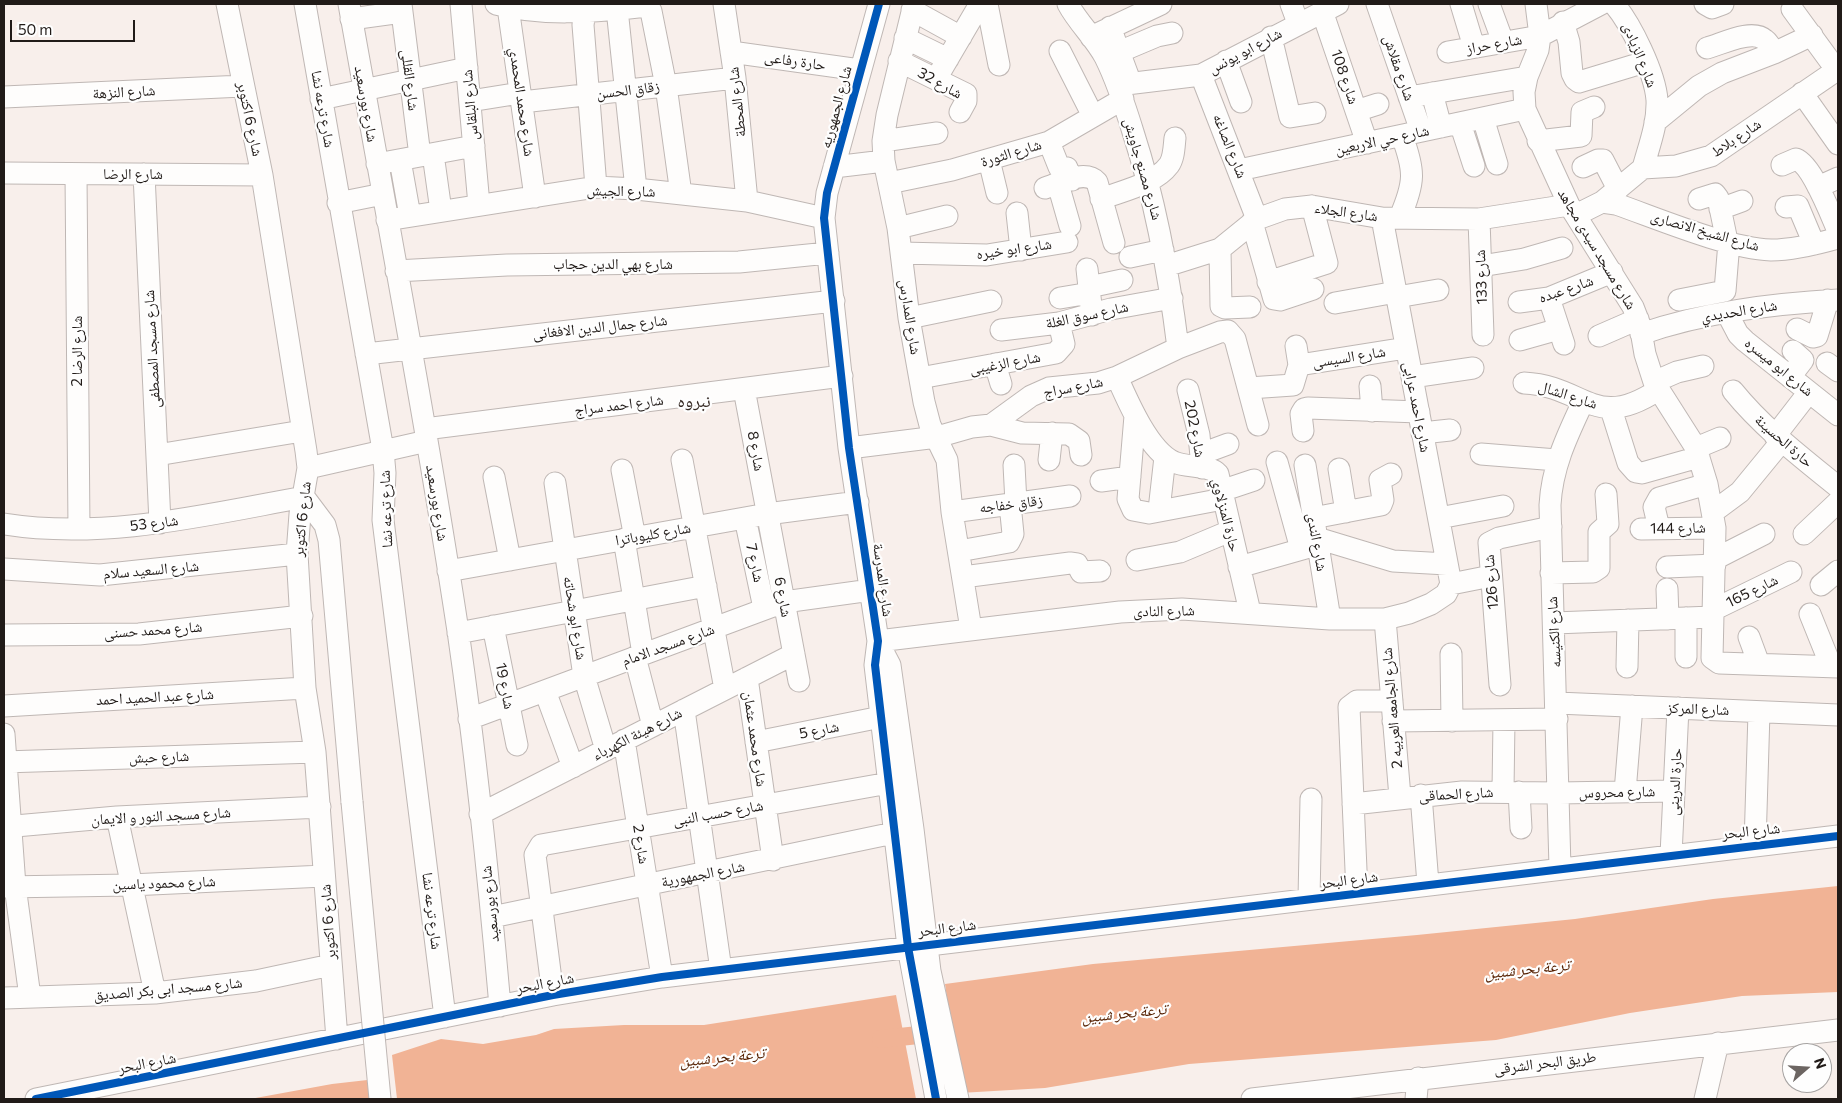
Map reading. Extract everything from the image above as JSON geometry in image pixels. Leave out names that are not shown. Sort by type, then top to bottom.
[{"type":"street","name":"شارع 6 اكتوبر","points":[[226,4],[262,175],[308,468],[300,514],[297,554],[305,688],[315,752],[337,1039]]},
{"type":"street","name":"شارع ترعه نشا","points":[[305,4],[338,203],[383,450],[385,473],[383,520],[445,1017]]},
{"type":"street","name":"شارع البلقاس","points":[[461,4],[479,205]]},
{"type":"street","name":"شارع المحطة","points":[[724,4],[735,78],[747,201]]},
{"type":"street","name":"شارع الجمهوريه","points":[[824,218],[827,193],[879,4]]},
{"type":"street","points":[[936,79],[980,4]]},
{"type":"street","points":[[987,4],[999,65]]},
{"type":"street","name":"شارع مصنع جاويش","points":[[1068,4],[1104,55],[1124,89],[1149,180],[1172,298],[1178,348]]},
{"type":"street","points":[[1091,37],[1110,27],[1128,10],[1161,4]]},
{"type":"street","points":[[1291,4],[1298,23]]},
{"type":"street","name":"شارع مقلاش","points":[[1377,4],[1394,72],[1409,97],[1447,126]]},
{"type":"street","points":[[1461,4],[1474,47]]},
{"type":"street","points":[[1489,4],[1503,42]]},
{"type":"street","name":"شارع مسجد سيدى مجاهد","points":[[1536,4],[1540,36],[1538,50],[1527,77],[1519,111],[1538,141],[1573,210],[1633,307],[1640,327],[1645,354],[1656,386],[1677,415],[1698,453],[1707,484],[1714,520],[1715,562],[1712,658],[1719,663],[1759,664]]},
{"type":"street","points":[[1540,36],[1563,22],[1602,4]]},
{"type":"street","name":"شارع الزيادى","points":[[1614,4],[1627,21],[1645,62],[1657,98],[1655,122],[1643,168]]},
{"type":"street","points":[[1706,4],[1712,8],[1723,4]]},
{"type":"street","points":[[500,5],[585,8],[644,7],[651,11],[654,18],[666,86],[682,194]]},
{"type":"street","name":"شارع محمد المحمدي","points":[[500,5],[521,98],[535,196]]},
{"type":"street","points":[[913,7],[961,37]]},
{"type":"street","name":"شارع المدارس","points":[[913,7],[899,61],[884,151],[898,228],[909,318],[920,378],[930,425],[947,460],[952,512],[972,629]]},
{"type":"street","name":"شارع ابو يونس","points":[[1124,89],[1201,75],[1327,7]]},
{"type":"street","name":"شارع 108","points":[[1327,7],[1356,111],[1367,142]]},
{"type":"street","points":[[350,11],[401,8]]},
{"type":"street","name":"شارع القللى","points":[[401,8],[417,156]]},
{"type":"street","points":[[585,8],[588,95],[596,188]]},
{"type":"street","points":[[627,8],[626,90],[636,189]]},
{"type":"street","points":[[1792,8],[1838,71]]},
{"type":"street","name":"شارع بورسعيد","points":[[350,11],[426,435],[458,633],[492,917],[500,1006]]},
{"type":"street","points":[[1563,22],[1570,50],[1572,73],[1579,82],[1645,62]]},
{"type":"street","points":[[1110,27],[1119,52],[1124,89]]},
{"type":"street","points":[[1119,52],[1157,36],[1172,33]]},
{"type":"street","name":"شارع حراز","points":[[1448,52],[1540,36]]},
{"type":"street","points":[[1707,48],[1748,36],[1758,36],[1766,40],[1774,53]]},
{"type":"street","points":[[1655,122],[1699,86],[1722,73],[1812,36]]},
{"type":"street","points":[[1271,37],[1290,118],[1315,113]]},
{"type":"street","points":[[905,38],[948,59]]},
{"type":"street","points":[[1060,51],[1093,116]]},
{"type":"street","name":"حارة رفاعى","points":[[731,52],[860,70]]},
{"type":"street","name":"شارع 32","points":[[899,61],[966,94],[966,100],[960,112]]},
{"type":"street","points":[[1226,61],[1241,102]]},
{"type":"street","points":[[321,99],[467,68]]},
{"type":"street","name":"شارع بلاط","points":[[1643,168],[1676,166],[1711,156],[1802,93],[1838,71]]},
{"type":"street","name":"شارع الصاغه","points":[[1201,75],[1240,170],[1268,282]]},
{"type":"street","points":[[1409,97],[1527,77]]},
{"type":"street","name":"زقاق الحسن","points":[[470,101],[588,95],[735,78]]},
{"type":"street","points":[[1506,80],[1519,111]]},
{"type":"street","name":"شارع النزهة","points":[[4,97],[243,86]]},
{"type":"street","points":[[1391,217],[1411,191],[1412,163],[1447,126],[1466,87]]},
{"type":"street","name":"شارع الثورة","points":[[889,183],[989,160],[1049,142],[1093,116],[1124,89]]},
{"type":"street","points":[[1432,93],[1447,126],[1474,166]]},
{"type":"street","points":[[1802,93],[1838,144]]},
{"type":"street","points":[[1356,111],[1378,104]]},
{"type":"street","points":[[1538,141],[1580,136],[1582,112],[1594,107]]},
{"type":"street","name":"شارع حي الاربعين","points":[[1240,170],[1519,111]]},
{"type":"street","points":[[1447,126],[1497,164]]},
{"type":"street","points":[[834,167],[937,134]]},
{"type":"street","points":[[1101,199],[1149,180],[1169,165],[1175,138]]},
{"type":"street","points":[[1049,142],[1060,167],[1067,168],[1059,184]]},
{"type":"street","points":[[377,164],[474,146]]},
{"type":"street","points":[[417,156],[441,212]]},
{"type":"street","points":[[410,216],[417,156]]},
{"type":"street","points":[[989,160],[996,193]]},
{"type":"street","points":[[1583,167],[1598,160],[1603,160],[1610,196]]},
{"type":"street","points":[[1782,165],[1800,160],[1818,187],[1838,231]]},
{"type":"street","points":[[1573,210],[1610,196],[1643,168]]},
{"type":"street","name":"شارع الرضا","points":[[4,173],[262,175]]},
{"type":"street","name":"شارع الرضا 2","points":[[76,174],[78,529]]},
{"type":"street","name":"شارع مسجد المصطفى","points":[[144,174],[160,523]]},
{"type":"street","points":[[1059,184],[1085,175],[1093,177],[1097,182],[1114,243]]},
{"type":"street","points":[[1818,187],[1838,178]]},
{"type":"street","name":"شارع ابو خيره","points":[[901,253],[971,256],[1022,250],[1068,234],[1059,184]]},
{"type":"street","name":"شارع الجيش","points":[[387,220],[596,188],[636,189],[747,201],[824,218]]},
{"type":"street","points":[[338,203],[383,194]]},
{"type":"street","points":[[1685,320],[1676,293],[1725,291],[1728,241],[1720,209],[1715,194],[1699,199]]},
{"type":"street","name":"شارع الشيخ الانصارى","points":[[1610,196],[1616,204],[1728,241],[1769,250],[1814,244],[1838,238]]},
{"type":"street","points":[[1720,209],[1742,201]]},
{"type":"street","points":[[1312,206],[1327,263],[1268,282],[1272,295],[1276,300],[1313,289]]},
{"type":"street","name":"شارع الجلاء","points":[[1130,257],[1165,258],[1220,249],[1254,220],[1285,209],[1312,206],[1391,217],[1479,219],[1573,210]]},
{"type":"street","points":[[1786,207],[1798,206],[1814,244]]},
{"type":"street","points":[[1017,213],[1022,250]]},
{"type":"street","points":[[898,228],[947,216]]},
{"type":"street","name":"شارع احمد عرابى","points":[[1391,217],[1396,294],[1439,518],[1448,581]]},
{"type":"street","name":"شارع المدرسة","points":[[824,218],[849,448],[878,641],[875,665],[889,783],[904,831]]},
{"type":"street","name":"شارع 133","points":[[1479,219],[1483,335]]},
{"type":"street","points":[[1481,266],[1524,259],[1562,248]]},
{"type":"street","points":[[1220,249],[1221,306],[1224,308],[1250,307]]},
{"type":"street","name":"شارع بهي الدين حجاب","points":[[396,270],[526,265],[739,262],[828,253]]},
{"type":"street","name":"شارع عبده","points":[[1519,302],[1549,298],[1612,272]]},
{"type":"street","points":[[1060,298],[1089,283],[1122,280]]},
{"type":"street","points":[[1089,283],[1092,314]]},
{"type":"street","points":[[1335,303],[1438,290]]},
{"type":"street","name":"شارع سوق الغلة","points":[[1001,330],[1059,323],[1092,314],[1172,298]]},
{"type":"street","points":[[1520,340],[1561,337],[1549,298]]},
{"type":"street","points":[[909,318],[991,300]]},
{"type":"street","points":[[1797,329],[1813,337],[1817,336],[1833,300]]},
{"type":"street","name":"شارع الحديدي","points":[[1599,336],[1727,312],[1833,300]]},
{"type":"street","name":"شارع جمال الدين الافغانى","points":[[366,354],[834,301]]},
{"type":"street","name":"شارع ابو ميسره","points":[[1727,312],[1738,334],[1745,341],[1809,392],[1838,412]]},
{"type":"street","name":"شارع الزغيبى","points":[[920,378],[998,374],[1056,353],[1061,350],[1064,344],[1059,323]]},
{"type":"street","name":"شارع سراج","points":[[849,448],[937,437],[972,427],[991,425],[1031,396],[1049,388],[1098,383],[1117,377],[1178,348],[1220,332],[1228,331],[1235,339],[1258,426]]},
{"type":"street","name":"شارع السيسى","points":[[1248,388],[1293,385],[1298,355],[1406,348]]},
{"type":"street","points":[[1790,377],[1803,360],[1792,351]]},
{"type":"street","points":[[1703,366],[1677,372],[1628,407],[1611,409],[1628,463],[1636,472],[1642,473],[1698,453],[1720,438]]},
{"type":"street","points":[[1412,377],[1473,368]]},
{"type":"street","name":"شارع احمد سراج","points":[[308,468],[383,450],[426,435],[842,376]]},
{"type":"street","points":[[1117,377],[1135,416],[1165,457],[1158,510]]},
{"type":"street","name":"شارع الشال","points":[[1524,383],[1541,384],[1559,390],[1583,402],[1611,409]]},
{"type":"street","points":[[1370,386],[1372,411]]},
{"type":"street","name":"شارع 8","points":[[744,389],[767,514]]},
{"type":"street","name":"شارع 202","points":[[1188,390],[1199,435],[1202,461]]},
{"type":"street","name":"حارة الحسينة","points":[[1733,391],[1778,439],[1838,487]]},
{"type":"street","points":[[1714,520],[1740,492],[1809,392]]},
{"type":"street","name":"شارع الكنيسه","points":[[1560,868],[1557,711],[1551,573],[1551,484],[1557,460],[1583,402]]},
{"type":"street","points":[[1303,431],[1301,414],[1308,408],[1372,411],[1450,430]]},
{"type":"street","points":[[1135,416],[1128,499],[1133,510],[1148,513],[1222,495],[1254,480]]},
{"type":"street","points":[[991,425],[1022,433],[1052,433],[1075,436],[1079,441],[1081,454]]},
{"type":"street","points":[[157,455],[302,431]]},
{"type":"street","points":[[1049,460],[1052,433]]},
{"type":"street","points":[[1202,461],[1228,444]]},
{"type":"street","points":[[1481,454],[1557,460]]},
{"type":"street","name":"حارة المنزلاوي","points":[[1165,457],[1183,466],[1202,461],[1215,471],[1250,612]]},
{"type":"street","points":[[682,460],[725,689]]},
{"type":"street","points":[[1277,462],[1312,537],[1394,560],[1448,581],[1491,576]]},
{"type":"street","points":[[959,552],[1009,542],[1013,534],[1014,465]]},
{"type":"street","name":"شارع الندى","points":[[1304,465],[1312,537],[1330,619]]},
{"type":"street","points":[[1339,469],[1346,512]]},
{"type":"street","points":[[622,470],[630,538],[639,656],[653,726]]},
{"type":"street","points":[[1239,567],[1312,537],[1346,512],[1383,503],[1380,480],[1391,474]]},
{"type":"street","points":[[494,477],[510,560]]},
{"type":"street","points":[[1101,481],[1130,477]]},
{"type":"street","name":"شارع ابو شحاته","points":[[554,483],[584,676],[606,750]]},
{"type":"street","name":"شارع 144","points":[[1707,484],[1659,498],[1654,507],[1650,529],[1714,520]]},
{"type":"street","points":[[1551,573],[1593,572],[1599,568],[1599,532],[1608,524],[1606,494]]},
{"type":"street","name":"زقاق خفاجه","points":[[952,512],[1070,496]]},
{"type":"street","points":[[304,497],[325,525],[330,540],[380,1099]]},
{"type":"street","name":"شارع 53","points":[[4,524],[30,528],[78,529],[160,523],[304,497]]},
{"type":"street","name":"شارع كليوباترا","points":[[448,571],[767,514],[858,502]]},
{"type":"street","points":[[1804,534],[1838,502]]},
{"type":"street","points":[[1439,518],[1503,506]]},
{"type":"street","name":"شارع 6","points":[[767,514],[774,605],[794,654],[799,681]]},
{"type":"street","name":"شارع 7","points":[[745,518],[774,605]]},
{"type":"street","name":"شارع 126","points":[[1500,685],[1489,543],[1500,538],[1551,527]]},
{"type":"street","points":[[1137,560],[1180,552],[1230,531]]},
{"type":"street","points":[[1667,567],[1715,562],[1764,534]]},
{"type":"street","name":"شارع السعيد سلام","points":[[4,569],[100,575],[297,554]]},
{"type":"street","points":[[963,577],[1070,562],[1077,564],[1081,572],[1100,571]]},
{"type":"street","name":"شارع 165","points":[[1713,613],[1791,572]]},
{"type":"street","name":"شارع النادى","points":[[878,641],[1120,612],[1182,609],[1250,612],[1330,619],[1385,619],[1409,613],[1448,581]]},
{"type":"street","points":[[458,633],[706,586]]},
{"type":"street","points":[[1667,589],[1677,619],[1686,657]]},
{"type":"street","name":"شارع مسجد الامام","points":[[469,719],[774,605],[871,590]]},
{"type":"street","points":[[1554,623],[1677,619],[1713,613]]},
{"type":"street","points":[[1749,637],[1759,664],[1835,666],[1810,614]]},
{"type":"street","name":"شارع محمد حسنى","points":[[4,635],[139,634],[302,616]]},
{"type":"street","name":"شارع الجامعه العربيه 2","points":[[1385,619],[1400,797]]},
{"type":"street","points":[[1626,667],[1628,620]]},
{"type":"street","name":"شارع 19","points":[[493,626],[517,745]]},
{"type":"street","name":"شارع المدرسة","points":[[878,641],[890,665],[904,831],[921,972]]},
{"type":"street","name":"شارع هيئة الكهرباء","points":[[480,814],[794,654]]},
{"type":"street","points":[[1451,654],[1452,721]]},
{"type":"street","name":"شارع محمد عثمان","points":[[747,678],[772,860]]},
{"type":"street","name":"شارع عبد الحميد احمد","points":[[4,706],[305,688]]},
{"type":"street","points":[[545,691],[573,766]]},
{"type":"street","name":"شارع المركز","points":[[1353,804],[1349,707],[1357,701],[1392,711],[1452,721],[1504,720],[1557,711],[1632,706],[1838,715]]},
{"type":"street","points":[[1625,792],[1632,706]]},
{"type":"street","name":"حارة الدرينى","points":[[1671,855],[1678,708]]},
{"type":"street","points":[[684,710],[721,970]]},
{"type":"street","points":[[1754,844],[1759,712]]},
{"type":"street","name":"شارع 5","points":[[756,742],[881,717]]},
{"type":"street","points":[[1504,720],[1511,791],[1520,828]]},
{"type":"street","points":[[4,734],[10,887],[30,997]]},
{"type":"street","name":"شارع 2","points":[[624,740],[662,977]]},
{"type":"street","name":"شارع حبش","points":[[5,762],[315,752]]},
{"type":"street","name":"شارع حسب النبى","points":[[542,907],[535,855],[541,845],[889,783]]},
{"type":"street","name":"شارع الحماقى","points":[[1353,804],[1421,795],[1511,791],[1559,794]]},
{"type":"street","name":"شارع محروس","points":[[1559,794],[1674,791]]},
{"type":"street","points":[[1421,795],[1428,884]]},
{"type":"street","points":[[1309,899],[1311,799]]},
{"type":"street","points":[[1353,804],[1357,893]]},
{"type":"street","name":"شارع مسجد النور و الايمان","points":[[7,827],[117,817],[320,807]]},
{"type":"street","points":[[117,817],[130,885],[155,993]]},
{"type":"street","name":"شارع الجمهورية","points":[[492,917],[904,831]]},
{"type":"street","name":"شارع البحر","points":[[36,1099],[553,995],[662,977],[1754,844],[1838,836]]},
{"type":"street","name":"شارع محمود ياسين","points":[[10,887],[130,885],[324,876]]},
{"type":"street","points":[[542,907],[553,995]]},
{"type":"street","name":"شارع مسجد ابى بكر الصديق","points":[[4,998],[155,993],[256,981],[331,965]]},
{"type":"street","points":[[921,972],[936,1099]]},
{"type":"street","points":[[921,972],[958,1099]]},
{"type":"street","name":"طريق البحر الشرقى","points":[[1252,1099],[1417,1089],[1718,1043],[1838,1030]]},
{"type":"street","points":[[1705,1099],[1718,1043]]},
{"type":"water","points":[[1838,886],[1838,992],[1742,996],[1630,1013],[1496,1040],[1189,1064],[1045,1088],[960,1093],[945,984],[1093,964],[1575,919],[1713,899]]},
{"type":"water","points":[[896,995],[916,1099],[397,1099],[392,1055],[441,1039],[483,1044],[536,1035],[554,1029],[624,1025],[704,1025]]},
{"type":"water","points":[[385,1078],[387,1099],[250,1099],[332,1084]]},
{"type":"waterway","name":"ترعة بحر شبين","points":[[881,1039],[937,1033]]},
{"type":"cycle path","points":[[879,4],[827,193],[824,218],[849,448],[878,641],[875,665],[908,947],[936,1099]]},
{"type":"cycle path","points":[[36,1099],[553,995],[662,977],[1838,836]]},
{"type":"district","name":"نبروه","points":[[694,401]]}]
